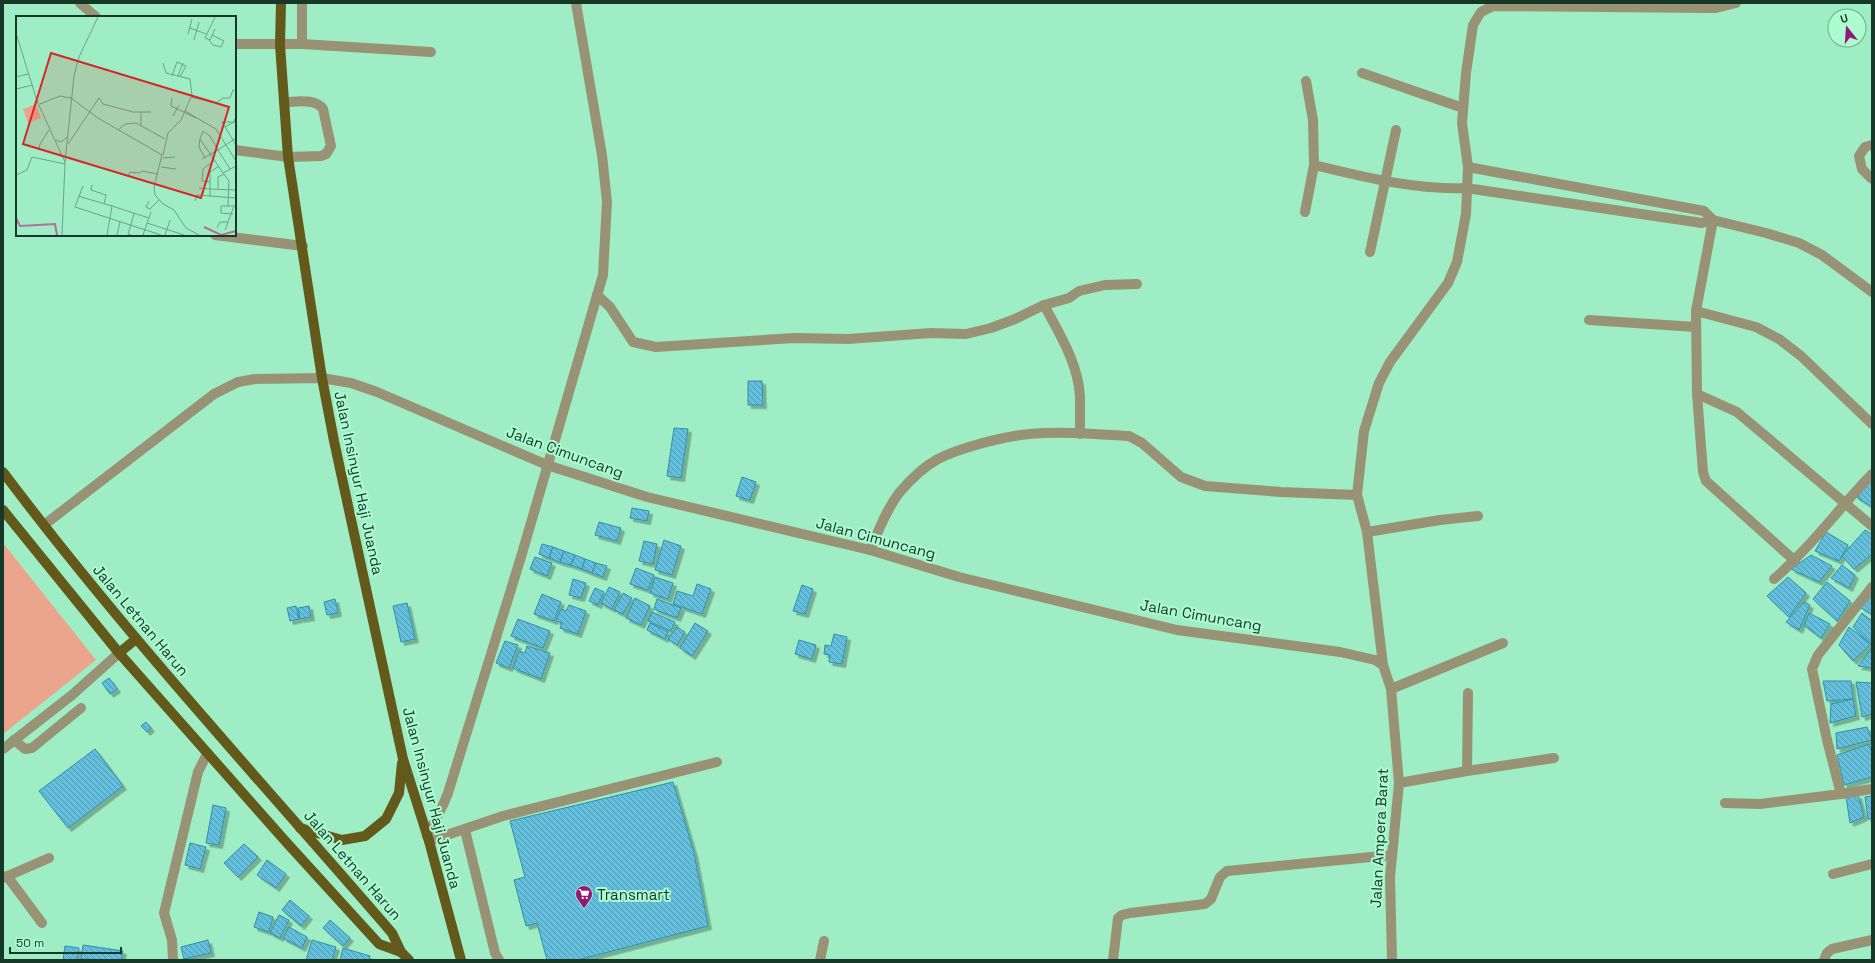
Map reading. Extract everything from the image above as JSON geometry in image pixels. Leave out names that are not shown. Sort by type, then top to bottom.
[{"type":"main road","name":"Jalan Insinyur Haji Juanda","points":[[281,3],[280,45],[288,157],[303,246],[322,378],[334,441],[403,759],[428,838],[461,960]]},
{"type":"main road","name":"Jalan Letnan Harun","points":[[3,472],[136,639],[392,933],[401,952]]},
{"type":"main road","points":[[3,510],[120,653],[207,754],[379,944],[401,952],[409,960]]},
{"type":"main road","points":[[120,653],[136,639]]},
{"type":"main road","points":[[300,828],[342,840],[365,836],[386,819],[399,793],[403,759]]},
{"type":"street","points":[[80,3],[95,16]]},
{"type":"street","points":[[302,3],[302,44]]},
{"type":"street","points":[[428,838],[444,805],[521,557],[603,275],[607,202],[602,155],[576,3]]},
{"type":"street","points":[[1503,643],[1391,689],[1383,665],[1367,532],[1357,495],[1364,431],[1379,383],[1404,342],[1430,310],[1448,283],[1457,262],[1466,214],[1468,166],[1463,135],[1463,108],[1466,73],[1473,25],[1485,6],[1506,4],[1716,8],[1736,3]]},
{"type":"street","points":[[236,44],[302,44],[431,52]]},
{"type":"street","points":[[1362,73],[1463,108]]},
{"type":"street","points":[[1305,212],[1314,165],[1313,120],[1306,81]]},
{"type":"street","points":[[236,150],[288,157],[321,156],[326,154],[331,146],[323,109],[320,104],[311,101],[284,102]]},
{"type":"street","points":[[1370,252],[1396,130]]},
{"type":"street","points":[[1872,145],[1865,147],[1859,156],[1862,169],[1872,178]]},
{"type":"street","points":[[1314,165],[1385,181],[1453,189],[1466,188],[1702,223],[1713,220],[1766,232],[1799,243],[1822,255],[1872,292]]},
{"type":"street","points":[[1468,166],[1704,211],[1713,220]]},
{"type":"street","points":[[1561,202],[1564,184]]},
{"type":"street","points":[[1626,212],[1629,197]]},
{"type":"street","points":[[1713,220],[1696,311],[1697,394],[1703,472],[1706,481],[1795,560]]},
{"type":"street","points":[[223,236],[303,246]]},
{"type":"street","points":[[597,295],[610,307],[633,342],[656,347],[794,338],[848,339],[931,333],[966,334],[991,328],[1016,319],[1044,305],[1069,298],[1079,291],[1105,285],[1138,284]]},
{"type":"street","points":[[1044,305],[1067,348],[1077,377],[1080,396],[1080,434]]},
{"type":"street","points":[[1696,311],[1756,327],[1779,338],[1872,424]]},
{"type":"street","points":[[1589,320],[1696,327]]},
{"type":"street","name":"Jalan Cimuncang","points":[[44,525],[214,394],[238,382],[255,379],[322,378],[351,383],[377,392],[547,465],[647,497],[870,550],[959,577],[1177,630],[1340,652],[1375,660],[1383,665]]},
{"type":"street","points":[[1697,394],[1737,412],[1872,526]]},
{"type":"street","points":[[870,550],[886,512],[900,493],[924,468],[940,458],[1009,437],[1029,434],[1080,434],[1129,436],[1136,438],[1181,477],[1213,488],[1357,495]]},
{"type":"street","points":[[1774,579],[1795,560],[1845,502],[1872,474]]},
{"type":"street","points":[[1367,532],[1433,521],[1478,516]]},
{"type":"street","points":[[1841,794],[1827,740],[1812,669],[1818,655],[1872,587]]},
{"type":"street","points":[[3,749],[72,695],[120,653]]},
{"type":"street","name":"Jalan Ampera Barat","points":[[1391,689],[1395,717],[1399,783],[1392,855],[1390,915],[1392,960]]},
{"type":"street","points":[[1467,771],[1468,693]]},
{"type":"street","points":[[14,740],[25,749],[29,750],[81,708]]},
{"type":"street","points":[[174,960],[172,940],[164,913],[197,779],[207,754]]},
{"type":"street","points":[[1399,783],[1554,758]]},
{"type":"street","points":[[428,838],[465,830],[503,816],[717,762]]},
{"type":"street","points":[[1724,803],[1760,804],[1872,789]]},
{"type":"street","points":[[465,830],[495,953],[499,960]]},
{"type":"street","points":[[1112,960],[1118,918],[1122,915],[1130,913],[1205,904],[1211,899],[1220,878],[1227,872],[1392,855]]},
{"type":"street","points":[[42,923],[5,877],[49,858]]},
{"type":"street","points":[[1833,874],[1872,864]]},
{"type":"street","points":[[1824,960],[1827,953],[1832,949],[1872,940]]},
{"type":"street","points":[[820,960],[824,941]]},
{"type":"shaded area","points":[[3,543],[96,660],[3,734]]},
{"type":"building","points":[[748,381],[762,381],[763,405],[748,405]]},
{"type":"building","points":[[674,428],[688,429],[681,478],[667,476]]},
{"type":"building","points":[[742,477],[756,482],[750,500],[736,496]]},
{"type":"building","points":[[1872,481],[1872,507],[1855,496]]},
{"type":"building","points":[[632,508],[649,511],[647,521],[630,518]]},
{"type":"building","points":[[599,522],[621,528],[617,541],[595,535]]},
{"type":"building","points":[[1865,530],[1872,534],[1872,554],[1854,569],[1842,556]]},
{"type":"building","points":[[1826,532],[1848,545],[1839,561],[1815,551]]},
{"type":"building","points":[[664,540],[681,546],[672,575],[655,570]]},
{"type":"building","points":[[644,541],[657,544],[653,564],[639,561]]},
{"type":"building","points":[[542,544],[553,547],[549,558],[539,554]]},
{"type":"building","points":[[553,547],[564,551],[560,562],[549,558]]},
{"type":"building","points":[[564,551],[575,555],[571,565],[560,562]]},
{"type":"building","points":[[575,555],[585,559],[582,569],[571,565]]},
{"type":"building","points":[[1811,555],[1832,566],[1819,582],[1791,569]]},
{"type":"building","points":[[535,557],[552,563],[547,576],[530,569]]},
{"type":"building","points":[[585,559],[596,563],[592,573],[582,569]]},
{"type":"building","points":[[596,563],[607,566],[603,577],[592,573]]},
{"type":"building","points":[[1842,565],[1855,575],[1849,588],[1831,578]]},
{"type":"building","points":[[636,568],[654,575],[648,590],[630,584]]},
{"type":"building","points":[[655,577],[673,583],[668,599],[650,593]]},
{"type":"building","points":[[1788,577],[1806,593],[1789,617],[1767,596]]},
{"type":"building","points":[[573,579],[586,583],[581,598],[569,595]]},
{"type":"building","points":[[1827,582],[1850,601],[1837,621],[1813,599]]},
{"type":"building","points":[[697,584],[711,589],[702,614],[673,604],[677,591],[693,596]]},
{"type":"building","points":[[802,585],[813,589],[805,614],[793,611]]},
{"type":"building","points":[[609,587],[620,592],[612,609],[601,603]]},
{"type":"building","points":[[595,588],[604,592],[598,605],[589,601]]},
{"type":"building","points":[[623,593],[632,598],[623,614],[614,610]]},
{"type":"building","points":[[542,594],[561,602],[554,621],[534,614]]},
{"type":"building","points":[[1872,594],[1872,614],[1861,608]]},
{"type":"building","points":[[635,598],[650,606],[641,625],[626,618]]},
{"type":"building","points":[[335,599],[338,613],[327,615],[324,602]]},
{"type":"building","points":[[657,599],[681,608],[677,618],[654,609]]},
{"type":"building","points":[[1804,602],[1810,605],[1799,630],[1786,622]]},
{"type":"building","points":[[407,603],[415,639],[401,642],[393,606]]},
{"type":"building","points":[[569,605],[586,611],[578,634],[560,628],[562,623],[556,621],[561,609],[566,611]]},
{"type":"building","points":[[296,606],[299,619],[290,621],[287,608]]},
{"type":"building","points":[[309,606],[311,617],[300,619],[298,608]]},
{"type":"building","points":[[652,612],[675,622],[671,631],[648,621]]},
{"type":"building","points":[[1809,613],[1830,624],[1821,638],[1804,625]]},
{"type":"building","points":[[1862,613],[1872,621],[1871,644],[1853,627]]},
{"type":"building","points":[[518,619],[550,631],[543,648],[511,636]]},
{"type":"building","points":[[650,623],[668,632],[665,639],[647,630]]},
{"type":"building","points":[[695,623],[708,631],[692,656],[680,648]]},
{"type":"building","points":[[677,627],[685,632],[677,645],[668,639]]},
{"type":"building","points":[[1849,627],[1871,644],[1853,661],[1839,645]]},
{"type":"building","points":[[834,634],[847,637],[842,664],[829,662],[830,655],[824,654],[825,645],[831,646]]},
{"type":"building","points":[[799,640],[816,645],[812,659],[795,654]]},
{"type":"building","points":[[505,641],[518,645],[509,668],[496,663]]},
{"type":"building","points":[[527,646],[550,653],[541,679],[513,668],[519,651],[525,653]]},
{"type":"building","points":[[1872,648],[1872,668],[1858,666]]},
{"type":"building","points":[[109,678],[117,689],[110,694],[102,683]]},
{"type":"building","points":[[1823,681],[1851,681],[1853,699],[1827,701]]},
{"type":"building","points":[[1856,682],[1872,683],[1872,714],[1862,717]]},
{"type":"building","points":[[1853,699],[1856,716],[1830,723],[1831,704]]},
{"type":"building","points":[[146,722],[151,728],[147,732],[141,726]]},
{"type":"building","points":[[1867,727],[1872,740],[1837,749],[1836,733]]},
{"type":"building","points":[[1869,744],[1872,753],[1872,777],[1844,785],[1837,755]]},
{"type":"building","points":[[95,749],[123,786],[68,828],[39,791]]},
{"type":"building","points":[[673,782],[694,853],[708,926],[578,960],[547,960],[537,923],[526,926],[514,880],[525,877],[510,821]]},
{"type":"building","points":[[1858,795],[1864,817],[1850,823],[1846,797]]},
{"type":"building","points":[[1872,796],[1872,819],[1868,819],[1865,797]]},
{"type":"building","points":[[213,805],[226,808],[219,845],[206,843]]},
{"type":"building","points":[[190,843],[206,847],[200,869],[185,865]]},
{"type":"building","points":[[244,844],[258,857],[238,877],[224,863]]},
{"type":"building","points":[[267,860],[286,874],[276,888],[257,875]]},
{"type":"building","points":[[290,900],[309,916],[301,926],[282,910]]},
{"type":"building","points":[[259,912],[273,917],[269,932],[254,927]]},
{"type":"building","points":[[279,915],[289,920],[280,938],[270,933]]},
{"type":"building","points":[[330,920],[350,938],[343,946],[323,928]]},
{"type":"building","points":[[289,927],[307,937],[302,948],[283,938]]},
{"type":"building","points":[[208,940],[211,953],[184,959],[181,947]]},
{"type":"building","points":[[312,940],[336,947],[332,960],[306,960]]},
{"type":"building","points":[[83,945],[123,951],[121,960],[81,959]]},
{"type":"building","points":[[65,946],[79,948],[77,960],[63,960]]},
{"type":"building","points":[[343,948],[370,956],[369,960],[340,960]]},
{"type":"place","name":"Transmart","points":[[584,909]]}]
